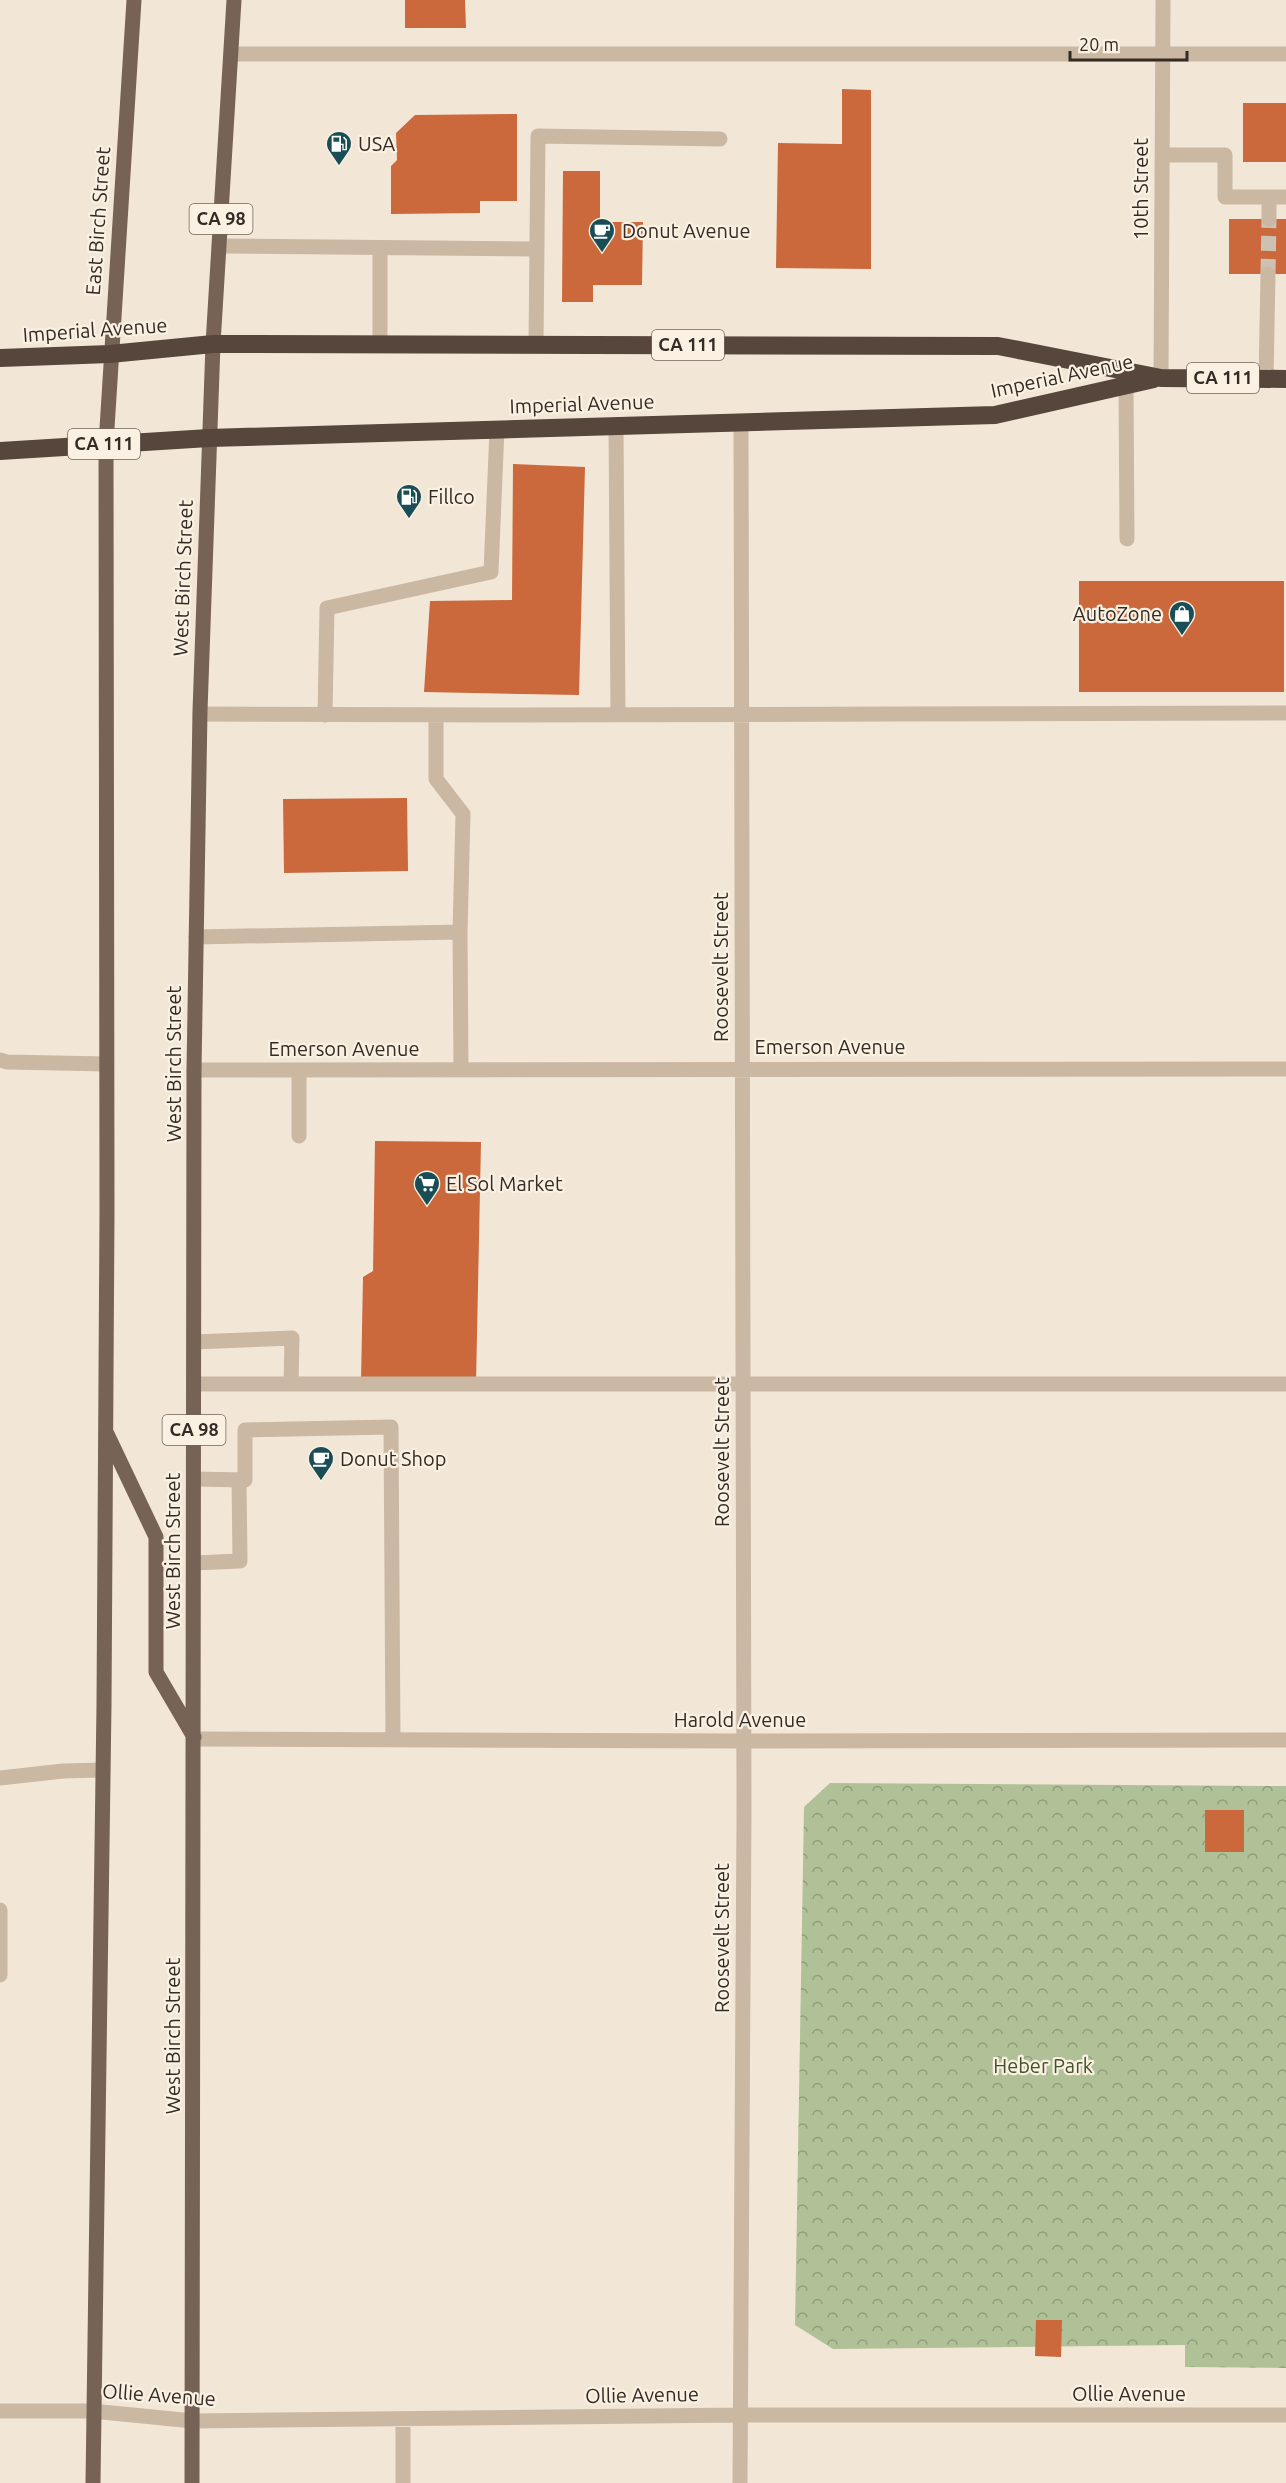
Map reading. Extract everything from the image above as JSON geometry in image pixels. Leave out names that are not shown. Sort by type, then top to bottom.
[{"type":"highway","name":"Imperial Avenue","points":[[0,358],[111,354],[213,344],[998,346],[1161,378],[1286,379]]},
{"type":"highway","name":"Imperial Avenue","points":[[0,451],[209,438],[995,415],[1161,378]]},
{"type":"main road","name":"East Birch Street","points":[[106,444],[134,0]]},
{"type":"main road","name":"CA 98","points":[[209,438],[234,0]]},
{"type":"main road","name":"West Birch Street","points":[[192,2483],[194,1070],[200,714],[209,438]]},
{"type":"main road","points":[[93,2483],[92,2410],[103,1770],[106,444]]},
{"type":"main road","points":[[105,1429],[156,1538],[156,1672],[194,1738]]},
{"type":"street","name":"10th Street","points":[[1161,378],[1163,0]]},
{"type":"street","points":[[232,54],[1286,54]]},
{"type":"street","points":[[536,345],[538,136],[720,139]]},
{"type":"street","points":[[1162,155],[1226,155],[1226,197],[1286,197]]},
{"type":"street","points":[[1269,197],[1269,219]]},
{"type":"street","points":[[219,246],[537,249]]},
{"type":"street","points":[[380,248],[380,345]]},
{"type":"street","points":[[1266,379],[1268,274]]},
{"type":"street","points":[[1126,386],[1127,539]]},
{"type":"street","name":"Roosevelt Street","points":[[740,2483],[744,1741],[741,422]]},
{"type":"street","points":[[616,426],[618,715]]},
{"type":"street","points":[[325,715],[327,608],[491,572],[497,429]]},
{"type":"street","points":[[200,714],[1286,713]]},
{"type":"street","points":[[436,715],[436,779],[463,814],[460,932],[461,1069]]},
{"type":"street","points":[[196,937],[460,932]]},
{"type":"street","points":[[0,1060],[106,1064]]},
{"type":"street","name":"Emerson Avenue","points":[[194,1070],[1286,1069]]},
{"type":"street","points":[[299,1070],[299,1136]]},
{"type":"street","points":[[194,1342],[292,1338],[291,1384]]},
{"type":"street","points":[[194,1384],[1286,1384]]},
{"type":"street","points":[[194,1479],[246,1480],[245,1430],[391,1427],[393,1740]]},
{"type":"street","points":[[194,1563],[240,1561],[239,1480]]},
{"type":"street","name":"Harold Avenue","points":[[194,1738],[744,1741],[1286,1740]]},
{"type":"street","points":[[0,1778],[63,1771],[103,1770]]},
{"type":"street","points":[[0,1910],[0,1975]]},
{"type":"street","name":"Ollie Avenue","points":[[0,2410],[92,2410],[193,2421],[740,2415],[1286,2415]]},
{"type":"street","points":[[403,2419],[403,2483]]},
{"type":"green space","name":"Heber Park","points":[[830,1783],[1286,1786],[1286,2368],[1185,2367],[1185,2345],[833,2349],[795,2325],[804,1807]]},
{"type":"building","points":[[405,0],[465,0],[466,28],[405,28]]},
{"type":"building","points":[[842,89],[871,90],[871,269],[776,268],[778,143],[842,144]]},
{"type":"building","points":[[1243,103],[1286,103],[1286,162],[1243,162]]},
{"type":"building","points":[[517,114],[517,201],[480,201],[480,213],[391,214],[391,166],[397,160],[396,133],[415,115]]},
{"type":"building","name":"Donut Avenue","points":[[563,171],[600,171],[600,222],[643,222],[642,285],[593,285],[593,302],[562,302]]},
{"type":"building","points":[[1229,219],[1286,219],[1286,274],[1229,274]]},
{"type":"building","points":[[513,464],[585,467],[579,695],[424,692],[430,601],[512,600]]},
{"type":"building","name":"AutoZone","points":[[1079,581],[1284,581],[1284,692],[1079,692]]},
{"type":"building","points":[[407,798],[408,871],[284,873],[283,799]]},
{"type":"building","name":"El Sol Market","points":[[375,1141],[481,1142],[476,1383],[361,1381],[363,1277],[373,1271]]},
{"type":"building","points":[[1205,1810],[1244,1810],[1244,1852],[1205,1852]]},
{"type":"building","points":[[1036,2320],[1062,2320],[1061,2357],[1035,2356]]},
{"type":"tunnel","points":[[1268,274],[1269,219]]},
{"type":"place","name":"USA","points":[[339,167]]},
{"type":"place","name":"Donut Avenue","points":[[602,254]]},
{"type":"place","name":"Fillco","points":[[409,520]]},
{"type":"place","name":"AutoZone","points":[[1182,637]]},
{"type":"place","name":"El Sol Market","points":[[427,1207]]},
{"type":"place","name":"Donut Shop","points":[[321,1482]]}]
